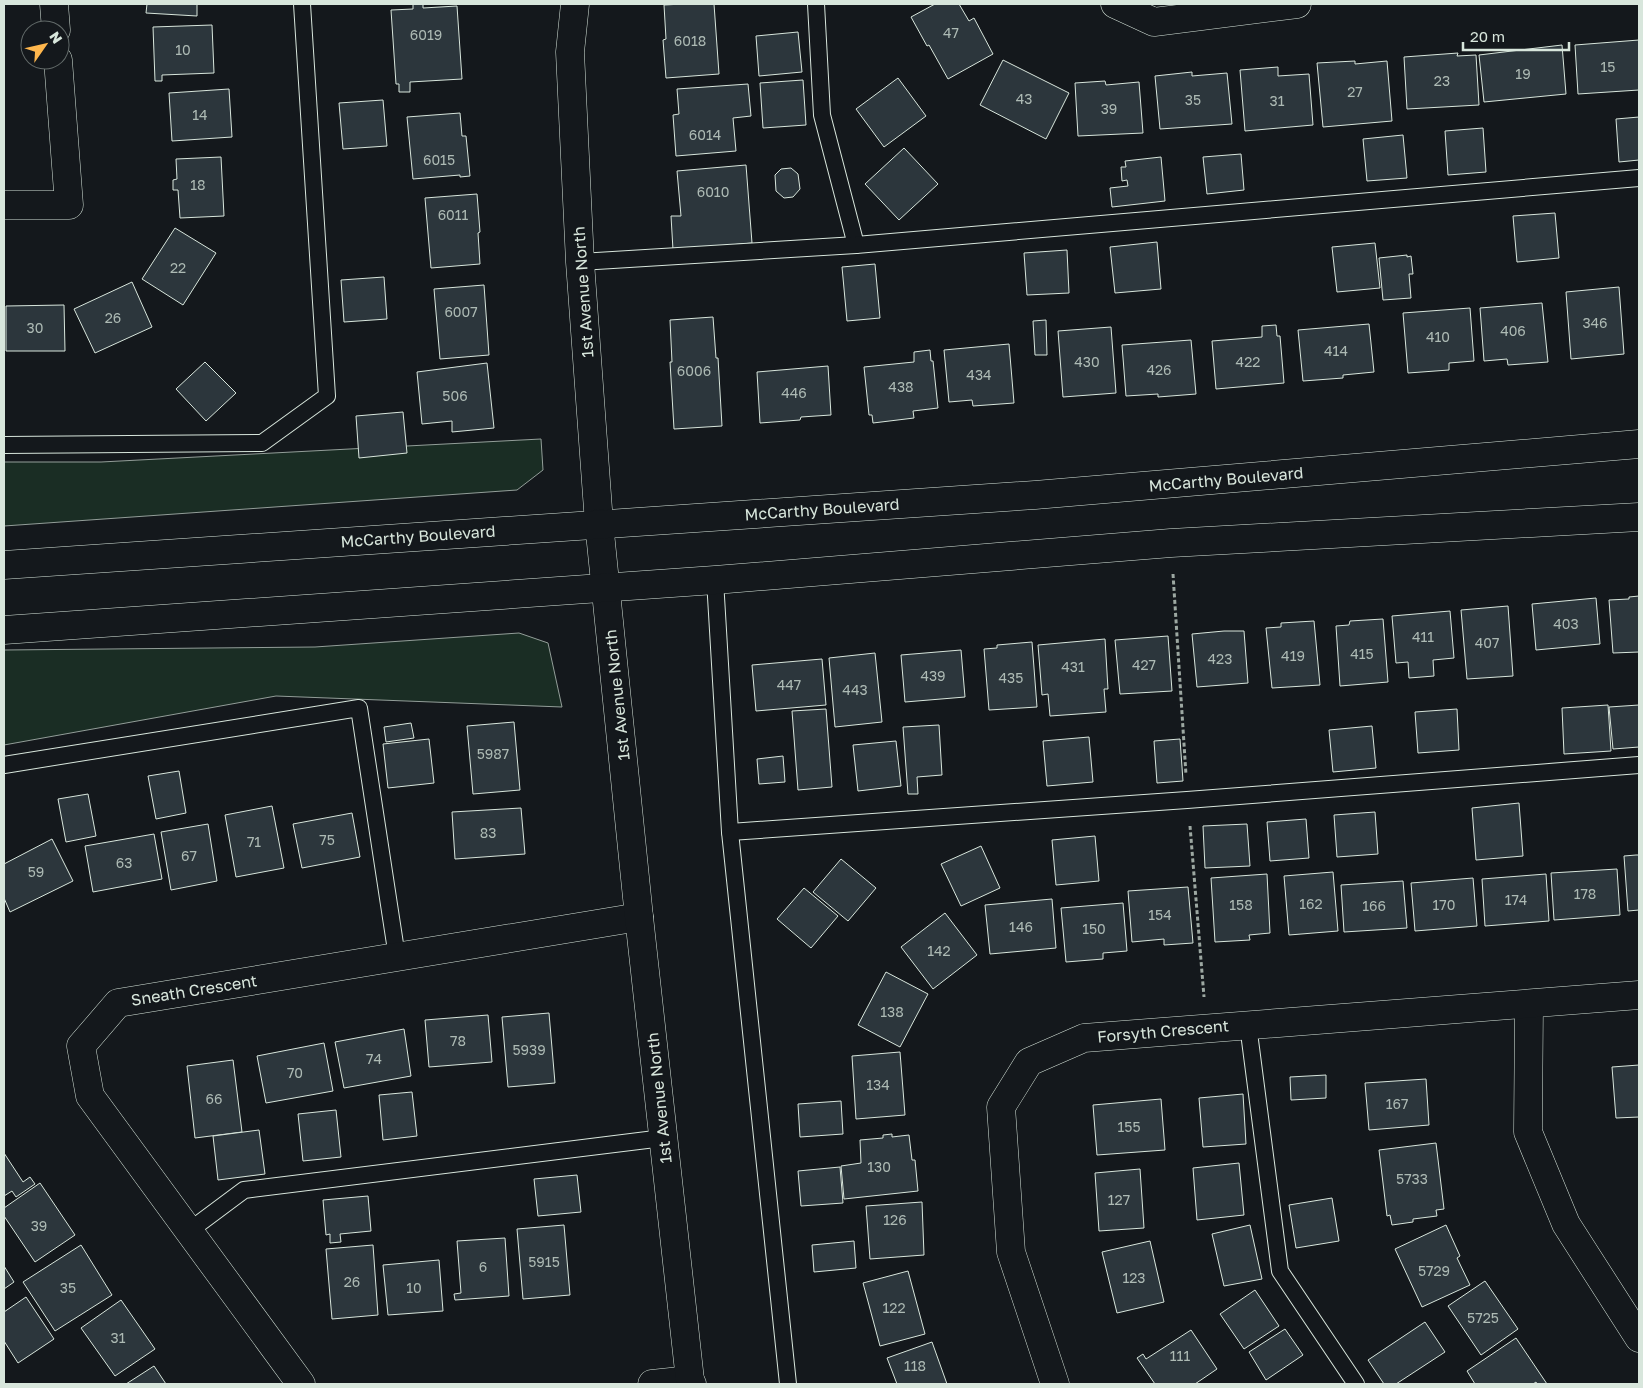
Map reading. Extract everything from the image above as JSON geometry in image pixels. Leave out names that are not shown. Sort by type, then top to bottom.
[{"type":"main road","points":[[54,4],[55,20]]},
{"type":"main road","name":"1st Avenue North","points":[[575,4],[570,52],[580,262],[605,587],[639,917],[691,1382]]},
{"type":"main road","points":[[1115,4],[1154,22],[1295,4]]},
{"type":"main road","points":[[4,205],[68,205],[59,70]]},
{"type":"main road","name":"McCarthy Boulevard","points":[[4,565],[600,523],[1035,495],[1639,444]]},
{"type":"main road","points":[[4,630],[715,580],[1171,543],[1639,517]]},
{"type":"main road","name":"Sneath Crescent","points":[[301,1384],[90,1096],[81,1046],[118,1002],[639,917]]},
{"type":"main road","name":"Forsyth Crescent","points":[[1055,1384],[1011,1252],[1002,1107],[1029,1062],[1084,1038],[1639,995]]},
{"type":"main road","points":[[1529,1004],[1528,1132],[1566,1224],[1639,1338]]},
{"type":"main road","points":[[652,1384],[691,1382]]},
{"type":"lane","points":[[4,445],[262,443],[327,396],[302,4]]},
{"type":"lane","points":[[816,4],[822,114],[856,245]]},
{"type":"lane","points":[[580,262],[856,245],[1639,178]]},
{"type":"lane","points":[[715,580],[730,832],[788,1384]]},
{"type":"lane","points":[[4,765],[359,708],[397,957]]},
{"type":"lane","points":[[730,832],[1639,765]]},
{"type":"lane","points":[[1248,1024],[1280,1271],[1356,1384]]},
{"type":"lane","points":[[189,1231],[244,1190],[663,1138]]},
{"type":"green space","points":[[541,439],[543,470],[517,490],[4,526],[4,462],[101,462]]},
{"type":"green space","points":[[519,633],[548,643],[562,707],[276,696],[4,745],[4,650],[315,647]]},
{"type":"building","points":[[147,4],[197,4],[197,16],[146,13]]},
{"type":"building","points":[[413,4],[423,4],[423,8],[457,6],[462,79],[410,82],[410,92],[399,92],[399,84],[396,84],[391,10],[413,9]]},
{"type":"building","points":[[714,4],[719,74],[666,78],[663,40],[666,39],[664,5]]},
{"type":"building","points":[[935,4],[959,4],[969,21],[974,18],[993,54],[948,79],[911,17]]},
{"type":"building","points":[[212,25],[214,73],[162,75],[162,81],[155,81],[153,27]]},
{"type":"building","points":[[798,32],[802,72],[759,76],[756,36]]},
{"type":"building","points":[[1639,40],[1639,90],[1578,94],[1575,45]]},
{"type":"building","points":[[1562,45],[1566,94],[1484,102],[1479,55]]},
{"type":"building","points":[[1458,53],[1457,56],[1476,55],[1479,105],[1407,109],[1404,57]]},
{"type":"building","points":[[1003,60],[1069,93],[1046,139],[980,105]]},
{"type":"building","points":[[1355,61],[1355,64],[1387,61],[1392,121],[1323,127],[1317,63]]},
{"type":"building","points":[[1278,67],[1278,76],[1309,74],[1313,125],[1245,131],[1240,70]]},
{"type":"building","points":[[1192,72],[1192,76],[1227,73],[1232,124],[1160,129],[1155,76]]},
{"type":"building","points":[[898,78],[926,116],[884,147],[856,109]]},
{"type":"building","points":[[803,80],[806,125],[763,128],[760,83]]},
{"type":"building","points":[[1105,81],[1106,85],[1139,82],[1143,133],[1078,136],[1075,83]]},
{"type":"building","points":[[748,84],[751,116],[733,118],[736,151],[676,156],[673,115],[679,114],[677,89]]},
{"type":"building","points":[[229,89],[232,137],[172,141],[169,93]]},
{"type":"building","points":[[383,100],[387,146],[343,149],[339,103]]},
{"type":"building","points":[[460,113],[462,136],[466,136],[470,176],[460,177],[460,175],[413,179],[407,117]]},
{"type":"building","points":[[1639,117],[1639,160],[1619,162],[1616,119]]},
{"type":"building","points":[[1483,128],[1486,172],[1448,175],[1445,131]]},
{"type":"building","points":[[1403,135],[1407,178],[1367,181],[1363,139]]},
{"type":"building","points":[[904,148],[938,184],[899,220],[865,184]]},
{"type":"building","points":[[1241,154],[1244,190],[1207,194],[1203,157]]},
{"type":"building","points":[[221,157],[224,216],[180,218],[178,190],[173,190],[173,180],[177,179],[176,159]]},
{"type":"building","points":[[1161,157],[1165,201],[1112,207],[1110,188],[1128,186],[1127,180],[1122,181],[1121,167],[1126,167],[1125,161]]},
{"type":"building","points":[[746,165],[752,243],[673,250],[671,216],[681,216],[677,171]]},
{"type":"building","points":[[791,168],[798,174],[800,189],[793,197],[784,198],[776,191],[775,175],[781,169]]},
{"type":"building","points":[[477,194],[480,264],[431,268],[425,198]]},
{"type":"building","points":[[1555,213],[1559,258],[1517,262],[1513,216]]},
{"type":"building","points":[[175,228],[216,253],[183,305],[142,279]]},
{"type":"building","points":[[1157,242],[1161,289],[1115,293],[1110,247]]},
{"type":"building","points":[[1375,243],[1380,288],[1337,292],[1332,247]]},
{"type":"building","points":[[1067,250],[1069,293],[1027,295],[1024,253]]},
{"type":"building","points":[[1407,255],[1407,257],[1411,256],[1413,274],[1409,274],[1411,298],[1383,300],[1379,258]]},
{"type":"building","points":[[875,264],[880,318],[847,321],[842,267]]},
{"type":"building","points":[[384,277],[387,319],[344,322],[341,280]]},
{"type":"building","points":[[132,282],[152,327],[95,353],[74,309]]},
{"type":"building","points":[[484,285],[489,355],[440,359],[434,289]]},
{"type":"building","points":[[1619,287],[1624,354],[1571,359],[1566,292]]},
{"type":"building","points":[[1542,303],[1548,362],[1508,365],[1507,359],[1484,361],[1480,308]]},
{"type":"building","points":[[64,305],[65,351],[6,351],[6,306]]},
{"type":"building","points":[[1470,308],[1474,361],[1449,363],[1449,370],[1408,373],[1403,313]]},
{"type":"building","points":[[713,317],[716,358],[718,358],[722,426],[674,429],[670,362],[672,362],[670,320]]},
{"type":"building","points":[[1046,320],[1047,355],[1035,355],[1033,321]]},
{"type":"building","points":[[1369,324],[1374,372],[1343,375],[1343,378],[1303,381],[1298,330]]},
{"type":"building","points":[[1276,325],[1277,336],[1280,336],[1284,383],[1216,389],[1212,341],[1262,337],[1262,326]]},
{"type":"building","points":[[1111,327],[1116,393],[1063,397],[1058,331]]},
{"type":"building","points":[[1191,340],[1196,394],[1158,397],[1158,394],[1126,396],[1122,345]]},
{"type":"building","points":[[1009,344],[1014,403],[973,406],[972,400],[949,402],[944,350]]},
{"type":"building","points":[[930,350],[938,408],[913,411],[914,418],[873,423],[872,415],[869,415],[864,367],[914,362],[914,352]]},
{"type":"building","points":[[205,362],[236,393],[206,421],[176,389]]},
{"type":"building","points":[[487,363],[494,428],[452,432],[452,421],[422,424],[417,372]]},
{"type":"building","points":[[828,366],[831,415],[760,423],[757,372]]},
{"type":"building","points":[[403,412],[407,453],[359,458],[356,416]]},
{"type":"building","points":[[1639,596],[1639,652],[1613,653],[1609,600],[1629,599],[1629,597]]},
{"type":"building","points":[[1596,598],[1600,644],[1536,650],[1532,604]]},
{"type":"building","points":[[1508,606],[1513,676],[1467,679],[1461,610]]},
{"type":"building","points":[[1450,611],[1454,658],[1433,660],[1434,676],[1409,678],[1408,662],[1396,663],[1392,616]]},
{"type":"building","points":[[1383,619],[1388,682],[1340,686],[1336,626],[1349,625],[1350,621]]},
{"type":"building","points":[[1314,621],[1320,685],[1272,688],[1266,628],[1281,627],[1281,623]]},
{"type":"building","points":[[1244,631],[1248,683],[1197,687],[1192,634]]},
{"type":"building","points":[[1168,636],[1172,691],[1120,694],[1115,640]]},
{"type":"building","points":[[1105,639],[1108,689],[1104,689],[1106,712],[1050,716],[1048,694],[1042,695],[1038,645]]},
{"type":"building","points":[[1032,642],[1037,707],[989,710],[984,649],[997,648],[997,645]]},
{"type":"building","points":[[961,650],[965,697],[905,702],[901,655]]},
{"type":"building","points":[[875,653],[882,722],[835,727],[829,658]]},
{"type":"building","points":[[822,659],[826,705],[756,711],[752,665]]},
{"type":"building","points":[[1608,705],[1611,751],[1564,754],[1562,708]]},
{"type":"building","points":[[1639,705],[1639,747],[1613,749],[1609,707]]},
{"type":"building","points":[[826,709],[832,787],[798,790],[792,711]]},
{"type":"building","points":[[1457,709],[1459,750],[1418,753],[1415,712]]},
{"type":"building","points":[[514,722],[520,790],[473,794],[467,726]]},
{"type":"building","points":[[411,723],[414,738],[386,742],[384,727]]},
{"type":"building","points":[[939,725],[942,775],[917,777],[918,794],[908,794],[903,727]]},
{"type":"building","points":[[1372,726],[1376,768],[1333,772],[1329,730]]},
{"type":"building","points":[[1089,737],[1093,782],[1047,786],[1043,741]]},
{"type":"building","points":[[429,739],[434,783],[388,788],[383,744]]},
{"type":"building","points":[[1180,739],[1183,781],[1157,783],[1154,741]]},
{"type":"building","points":[[896,741],[901,786],[858,791],[853,745]]},
{"type":"building","points":[[783,756],[785,782],[759,784],[757,759]]},
{"type":"building","points":[[179,771],[186,813],[156,819],[148,776]]},
{"type":"building","points":[[88,794],[96,836],[66,842],[58,799]]},
{"type":"building","points":[[1519,803],[1523,856],[1476,860],[1472,808]]},
{"type":"building","points":[[272,806],[284,868],[236,877],[225,815]]},
{"type":"building","points":[[521,808],[525,854],[455,859],[452,812]]},
{"type":"building","points":[[1375,812],[1378,854],[1337,857],[1334,815]]},
{"type":"building","points":[[352,813],[360,857],[302,868],[293,824]]},
{"type":"building","points":[[1306,819],[1309,858],[1270,861],[1267,822]]},
{"type":"building","points":[[208,824],[217,881],[171,890],[161,832]]},
{"type":"building","points":[[1247,824],[1250,866],[1205,868],[1203,826]]},
{"type":"building","points":[[154,834],[162,879],[93,892],[85,846]]},
{"type":"building","points":[[1095,836],[1099,881],[1056,885],[1052,840]]},
{"type":"building","points":[[52,839],[73,881],[10,912],[4,898],[4,864]]},
{"type":"building","points":[[981,846],[1000,888],[961,906],[941,864]]},
{"type":"building","points":[[1639,855],[1639,910],[1628,911],[1624,856]]},
{"type":"building","points":[[841,859],[876,888],[848,921],[813,892]]},
{"type":"building","points":[[1617,869],[1620,915],[1554,920],[1551,873]]},
{"type":"building","points":[[1333,872],[1338,931],[1289,935],[1284,876]]},
{"type":"building","points":[[1267,874],[1270,933],[1249,935],[1250,940],[1215,942],[1211,878]]},
{"type":"building","points":[[1546,874],[1549,921],[1485,926],[1482,879]]},
{"type":"building","points":[[1473,878],[1477,926],[1415,931],[1411,883]]},
{"type":"building","points":[[1403,881],[1407,928],[1344,932],[1341,885]]},
{"type":"building","points":[[1188,887],[1193,943],[1164,945],[1164,939],[1132,942],[1128,891]]},
{"type":"building","points":[[804,888],[838,916],[811,948],[777,919]]},
{"type":"building","points":[[1052,899],[1056,948],[990,954],[985,905]]},
{"type":"building","points":[[1123,903],[1127,951],[1103,953],[1103,959],[1066,962],[1061,908]]},
{"type":"building","points":[[945,913],[977,955],[933,989],[901,947]]},
{"type":"building","points":[[886,972],[928,994],[900,1047],[858,1025]]},
{"type":"building","points":[[549,1013],[555,1083],[508,1087],[502,1017]]},
{"type":"building","points":[[488,1015],[492,1062],[429,1067],[425,1020]]},
{"type":"building","points":[[404,1029],[411,1076],[344,1088],[335,1042]]},
{"type":"building","points":[[324,1043],[333,1091],[266,1103],[257,1056]]},
{"type":"building","points":[[900,1052],[905,1115],[856,1119],[852,1056]]},
{"type":"building","points":[[233,1060],[242,1132],[195,1138],[187,1066]]},
{"type":"building","points":[[1639,1065],[1639,1117],[1616,1118],[1612,1067]]},
{"type":"building","points":[[1326,1075],[1326,1098],[1291,1100],[1290,1077]]},
{"type":"building","points":[[1426,1079],[1429,1125],[1369,1130],[1365,1083]]},
{"type":"building","points":[[412,1092],[417,1136],[383,1140],[379,1095]]},
{"type":"building","points":[[1243,1094],[1246,1144],[1203,1147],[1199,1098]]},
{"type":"building","points":[[1161,1099],[1165,1150],[1097,1155],[1093,1105]]},
{"type":"building","points":[[841,1101],[843,1134],[800,1137],[798,1104]]},
{"type":"building","points":[[336,1110],[341,1157],[303,1161],[298,1114]]},
{"type":"building","points":[[259,1130],[265,1174],[218,1180],[213,1136]]},
{"type":"building","points":[[892,1134],[892,1137],[909,1135],[912,1160],[915,1160],[918,1191],[844,1199],[841,1166],[861,1163],[860,1140],[883,1138],[883,1135]]},
{"type":"building","points":[[1436,1143],[1444,1209],[1436,1210],[1437,1216],[1413,1219],[1413,1222],[1392,1225],[1390,1215],[1387,1216],[1379,1150]]},
{"type":"building","points":[[4,1153],[23,1182],[30,1177],[35,1184],[16,1197],[12,1191],[4,1196]]},
{"type":"building","points":[[1239,1163],[1244,1215],[1197,1220],[1193,1168]]},
{"type":"building","points":[[840,1167],[843,1203],[801,1206],[798,1171]]},
{"type":"building","points":[[1140,1169],[1144,1228],[1099,1231],[1095,1173]]},
{"type":"building","points":[[577,1175],[581,1212],[538,1216],[534,1179]]},
{"type":"building","points":[[40,1183],[75,1235],[35,1262],[4,1216],[4,1208]]},
{"type":"building","points":[[368,1196],[371,1231],[340,1234],[341,1242],[330,1243],[330,1234],[326,1235],[323,1200]]},
{"type":"building","points":[[1332,1198],[1339,1241],[1296,1248],[1289,1205]]},
{"type":"building","points":[[922,1202],[924,1255],[870,1259],[866,1206]]},
{"type":"building","points":[[564,1225],[570,1295],[523,1299],[517,1229]]},
{"type":"building","points":[[1250,1225],[1262,1279],[1224,1286],[1212,1234]]},
{"type":"building","points":[[1446,1225],[1460,1256],[1457,1258],[1470,1285],[1422,1307],[1395,1249]]},
{"type":"building","points":[[505,1238],[509,1296],[455,1300],[454,1294],[461,1293],[457,1241]]},
{"type":"building","points":[[854,1241],[856,1268],[814,1272],[812,1245]]},
{"type":"building","points":[[1150,1241],[1164,1302],[1117,1313],[1102,1252]]},
{"type":"building","points":[[81,1245],[112,1295],[55,1331],[23,1282]]},
{"type":"building","points":[[373,1245],[378,1315],[332,1319],[326,1249]]},
{"type":"building","points":[[439,1260],[443,1311],[388,1315],[383,1265]]},
{"type":"building","points":[[4,1266],[14,1282],[4,1289]]},
{"type":"building","points":[[908,1271],[925,1334],[880,1346],[863,1283]]},
{"type":"building","points":[[1485,1281],[1518,1329],[1481,1355],[1448,1306]]},
{"type":"building","points":[[1255,1290],[1279,1326],[1244,1349],[1220,1314]]},
{"type":"building","points":[[26,1297],[54,1339],[18,1363],[4,1341],[4,1312]]},
{"type":"building","points":[[121,1300],[155,1349],[115,1376],[81,1328]]},
{"type":"building","points":[[1425,1322],[1445,1352],[1396,1384],[1384,1384],[1368,1360]]},
{"type":"building","points":[[1285,1329],[1303,1355],[1266,1380],[1249,1352]]},
{"type":"building","points":[[1191,1330],[1217,1369],[1195,1384],[1155,1384],[1137,1358],[1143,1354],[1146,1359]]},
{"type":"building","points":[[1516,1338],[1547,1384],[1537,1384],[1536,1382],[1533,1384],[1475,1384],[1467,1371]]},
{"type":"building","points":[[932,1342],[947,1384],[897,1384],[887,1358]]},
{"type":"building","points":[[154,1366],[166,1384],[126,1384]]}]
